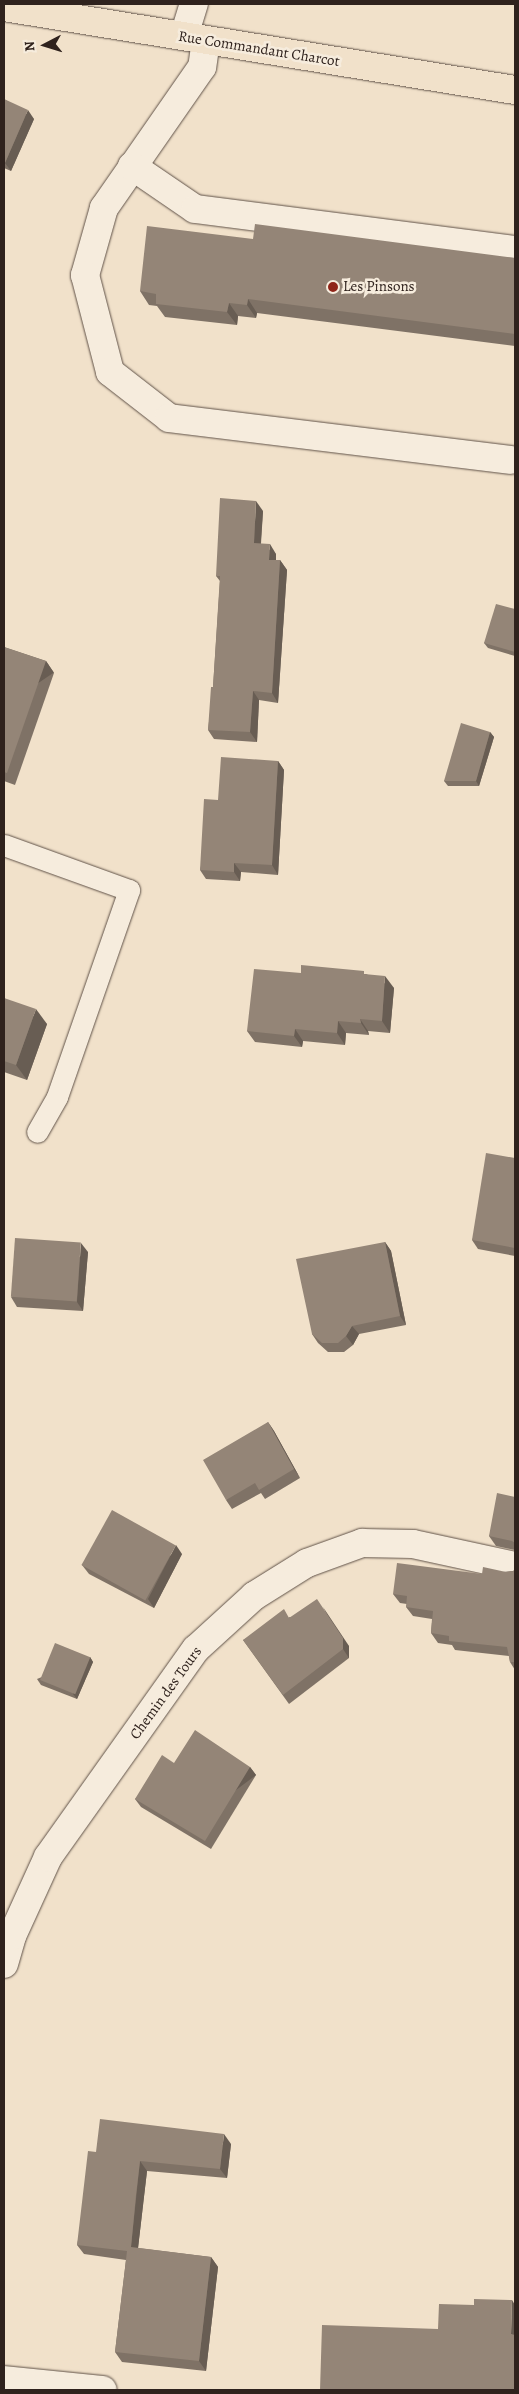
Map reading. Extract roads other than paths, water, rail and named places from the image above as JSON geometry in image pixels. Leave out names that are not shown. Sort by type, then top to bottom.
[{"type":"main road","name":"Rue Commandant Charcot","points":[[4,7],[515,90]]},
{"type":"street","points":[[194,4],[195,38],[202,66],[104,208],[86,275],[110,372],[169,418],[510,460]]},
{"type":"street","points":[[132,166],[195,209],[515,250]]},
{"type":"street","name":"Chemin des Tours","points":[[4,1964],[12,1936],[48,1857],[196,1649],[254,1596],[307,1563],[362,1543],[413,1544],[515,1566]]},
{"type":"street","points":[[4,2380],[102,2390]]},
{"type":"lane","points":[[4,845],[129,890],[57,1097],[37,1132]]},
{"type":"place","name":"Les Pinsons","points":[[333,287]]}]
